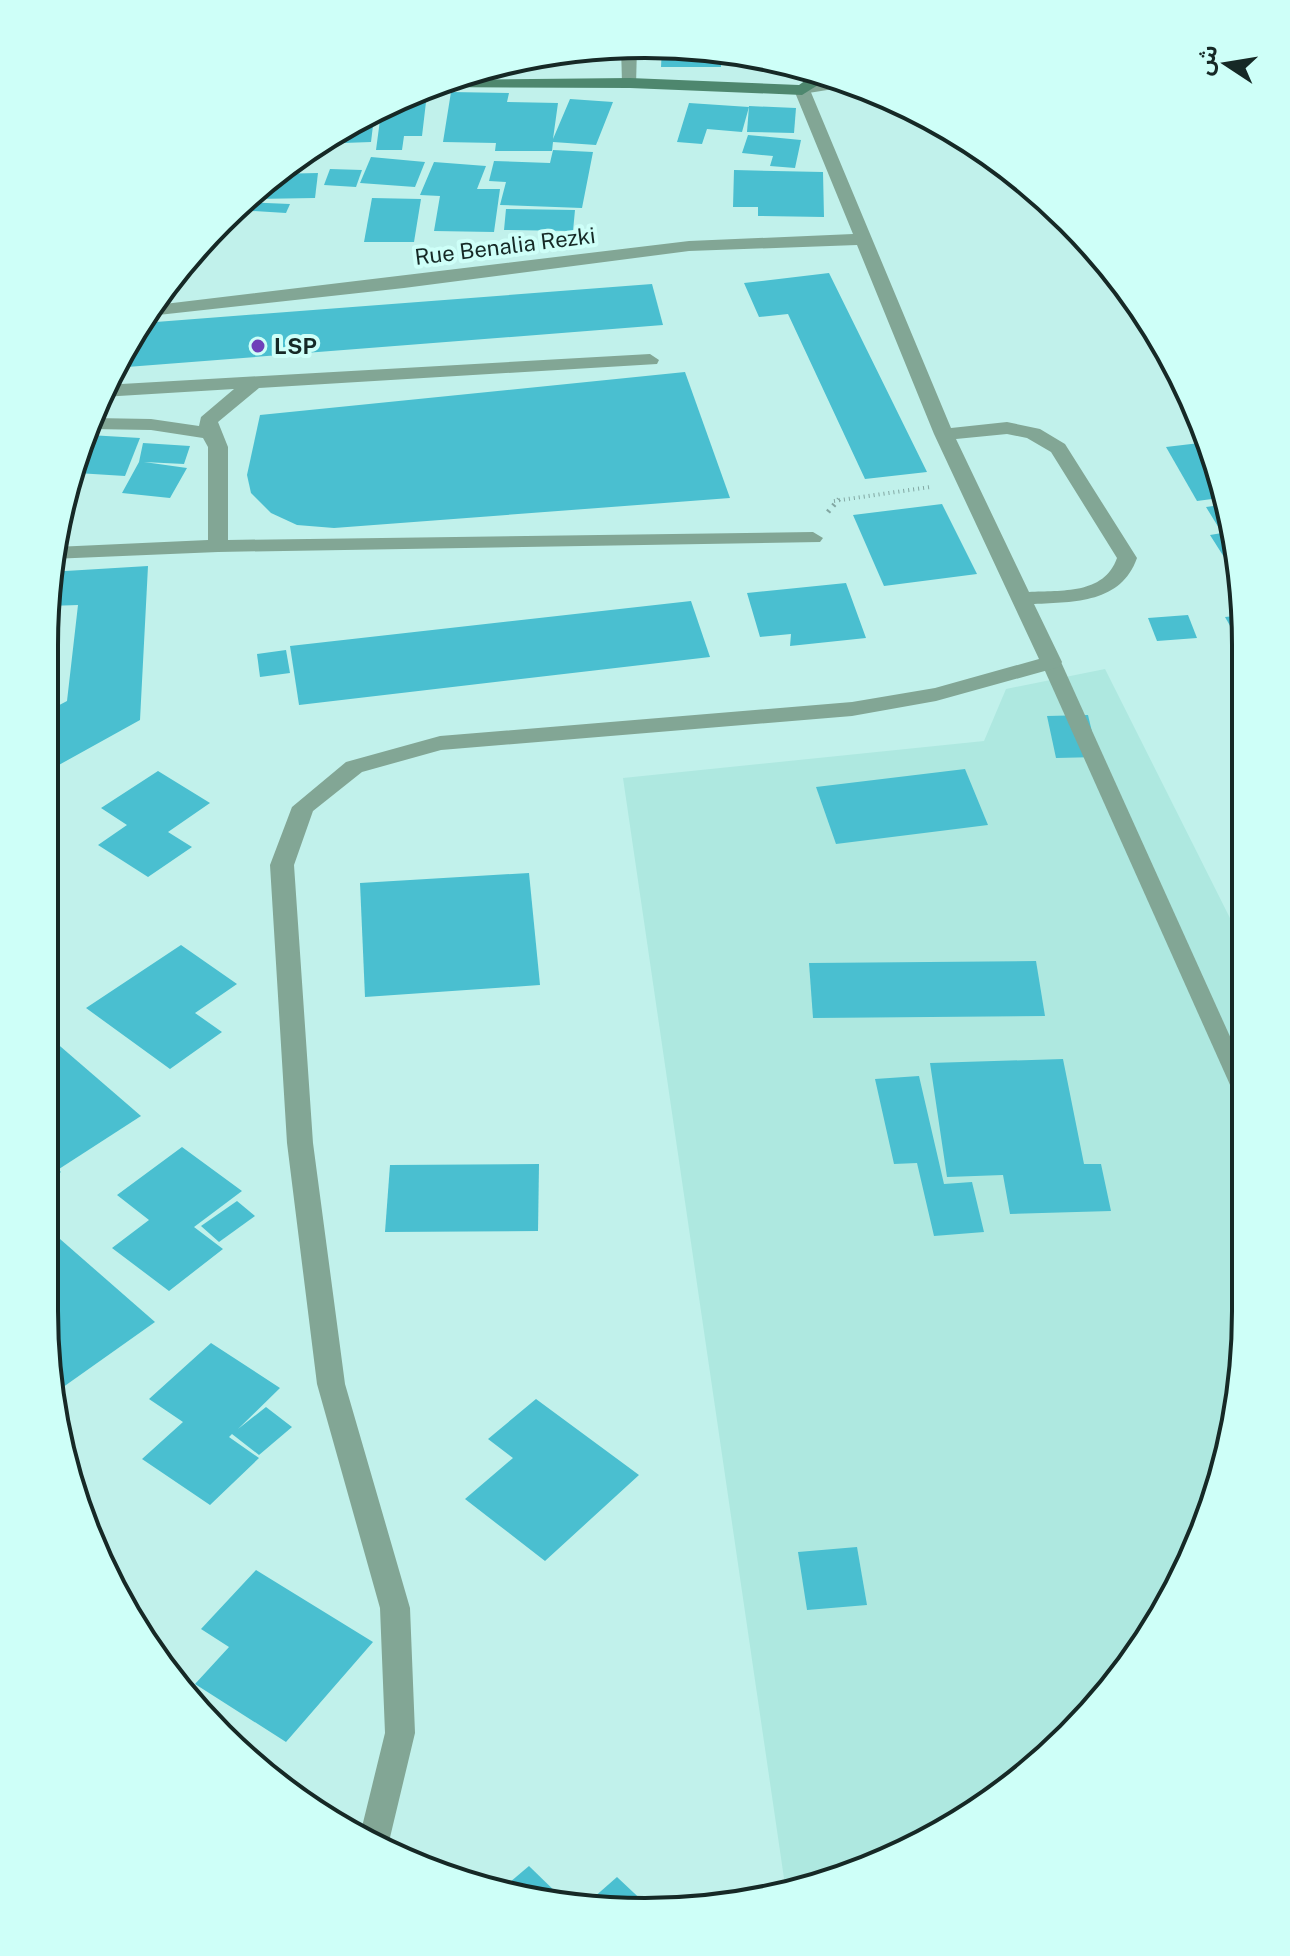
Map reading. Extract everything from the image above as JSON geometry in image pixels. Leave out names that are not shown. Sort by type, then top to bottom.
[{"type":"main road","points":[[471,85],[630,83],[802,90],[813,83]]},
{"type":"street","points":[[629,58],[630,83]]},
{"type":"street","points":[[376,1832],[400,1733],[395,1608],[331,1384],[300,1143],[282,865],[303,807],[354,767],[440,743],[852,709],[936,694],[1051,662],[944,434],[802,90]]},
{"type":"street","name":"Rue Benalia Rezki","points":[[164,310],[689,246],[866,239]]},
{"type":"street","points":[[117,390],[650,360]]},
{"type":"street","points":[[218,546],[218,447],[210,434],[208,421],[252,384]]},
{"type":"street","points":[[104,417],[115,423]]},
{"type":"street","points":[[102,424],[175,424],[210,434]]},
{"type":"street","points":[[944,434],[1007,428],[1033,433],[1058,448],[1127,558],[1124,575],[1109,588],[1022,599]]},
{"type":"street","points":[[65,552],[218,546],[813,538]]},
{"type":"lane","points":[[802,90],[826,87]]},
{"type":"lane","points":[[1051,662],[1232,1065]]},
{"type":"path","points":[[835,500],[967,482]]},
{"type":"shaded area","points":[[1105,669],[1232,922],[1232,1311],[1231,1349],[1221,1426],[1201,1500],[1171,1571],[1133,1637],[1111,1668],[1060,1726],[1002,1777],[938,1819],[870,1853],[784,1881],[623,778],[984,741],[1006,689]]},
{"type":"building","points":[[661,58],[721,63],[721,67],[661,67]]},
{"type":"building","points":[[451,92],[509,93],[507,102],[558,103],[553,139],[570,99],[613,102],[596,145],[553,142],[552,151],[495,151],[496,143],[443,142]]},
{"type":"building","points":[[426,102],[422,136],[404,136],[402,150],[376,150],[380,122]]},
{"type":"building","points":[[689,103],[749,107],[742,132],[707,129],[702,144],[677,142]]},
{"type":"building","points":[[749,106],[796,108],[794,133],[747,132]]},
{"type":"building","points":[[373,126],[371,142],[343,143],[352,137]]},
{"type":"building","points":[[748,135],[801,140],[795,168],[770,166],[773,156],[742,153]]},
{"type":"building","points":[[553,150],[593,152],[582,208],[500,205],[506,182],[489,181],[494,161],[550,163]]},
{"type":"building","points":[[371,157],[425,162],[415,187],[360,183]]},
{"type":"building","points":[[434,162],[486,166],[477,189],[500,189],[494,232],[434,231],[440,196],[420,195]]},
{"type":"building","points":[[330,169],[362,170],[356,187],[324,185]]},
{"type":"building","points":[[734,170],[823,172],[824,217],[758,216],[758,207],[733,207]]},
{"type":"building","points":[[296,173],[318,173],[315,198],[264,199],[288,179]]},
{"type":"building","points":[[372,198],[421,199],[414,242],[364,242]]},
{"type":"building","points":[[260,203],[290,204],[286,213],[251,211]]},
{"type":"building","points":[[506,209],[575,210],[573,231],[504,230]]},
{"type":"building","points":[[829,273],[927,472],[865,479],[788,314],[759,317],[744,283]]},
{"type":"building","name":"LSP","points":[[652,284],[663,325],[129,367],[155,322]]},
{"type":"building","points":[[685,372],[730,498],[334,528],[297,525],[271,513],[251,493],[247,475],[260,415]]},
{"type":"building","points":[[97,435],[140,438],[125,476],[84,473]]},
{"type":"building","points":[[143,443],[190,446],[184,464],[144,462],[187,468],[170,498],[122,493],[139,462]]},
{"type":"building","points":[[1196,443],[1213,499],[1197,501],[1166,447]]},
{"type":"building","points":[[942,504],[977,574],[884,586],[853,515]]},
{"type":"building","points":[[1215,506],[1221,532],[1206,507]]},
{"type":"building","points":[[1221,533],[1226,560],[1210,535]]},
{"type":"building","points":[[148,566],[140,720],[58,765],[58,706],[67,701],[78,605],[59,606],[63,571]]},
{"type":"building","points":[[846,583],[866,638],[790,646],[791,634],[760,637],[747,593]]},
{"type":"building","points":[[691,601],[710,657],[299,705],[290,646]]},
{"type":"building","points":[[1188,615],[1197,638],[1157,641],[1148,618]]},
{"type":"building","points":[[286,650],[290,673],[260,677],[257,654]]},
{"type":"building","points":[[1088,715],[1098,757],[1056,758],[1047,716]]},
{"type":"building","points":[[965,769],[988,825],[836,844],[816,787]]},
{"type":"building","points":[[158,771],[210,803],[168,832],[192,847],[148,877],[98,845],[127,825],[101,808]]},
{"type":"building","points":[[529,873],[540,985],[365,997],[360,883]]},
{"type":"building","points":[[181,945],[237,984],[195,1013],[222,1032],[170,1069],[86,1008]]},
{"type":"building","points":[[1036,961],[1045,1016],[813,1018],[809,963]]},
{"type":"building","points":[[58,1044],[141,1116],[58,1168]]},
{"type":"building","points":[[1063,1059],[1084,1164],[1101,1164],[1111,1211],[1010,1214],[1003,1175],[947,1177],[930,1063]]},
{"type":"building","points":[[919,1076],[944,1184],[972,1182],[984,1232],[934,1236],[917,1163],[894,1164],[875,1079]]},
{"type":"building","points":[[182,1147],[242,1191],[194,1227],[223,1249],[169,1291],[112,1248],[149,1220],[117,1195]]},
{"type":"building","points":[[539,1164],[538,1231],[385,1232],[390,1165]]},
{"type":"building","points":[[237,1201],[255,1216],[219,1242],[201,1226]]},
{"type":"building","points":[[58,1237],[155,1322],[63,1387],[59,1349]]},
{"type":"building","points":[[211,1343],[280,1388],[238,1429],[266,1407],[292,1427],[259,1455],[232,1434],[229,1437],[259,1458],[210,1505],[142,1459],[183,1422],[149,1399]]},
{"type":"building","points":[[536,1399],[639,1475],[545,1561],[465,1499],[513,1458],[488,1439]]},
{"type":"building","points":[[857,1547],[867,1605],[807,1610],[798,1552]]},
{"type":"building","points":[[256,1570],[373,1642],[286,1742],[195,1684],[229,1647],[201,1629]]},
{"type":"building","points":[[529,1866],[555,1891],[530,1887],[510,1882]]},
{"type":"building","points":[[617,1877],[639,1898],[607,1897],[596,1896]]},
{"type":"place","name":"LSP","points":[[258,346]]}]
